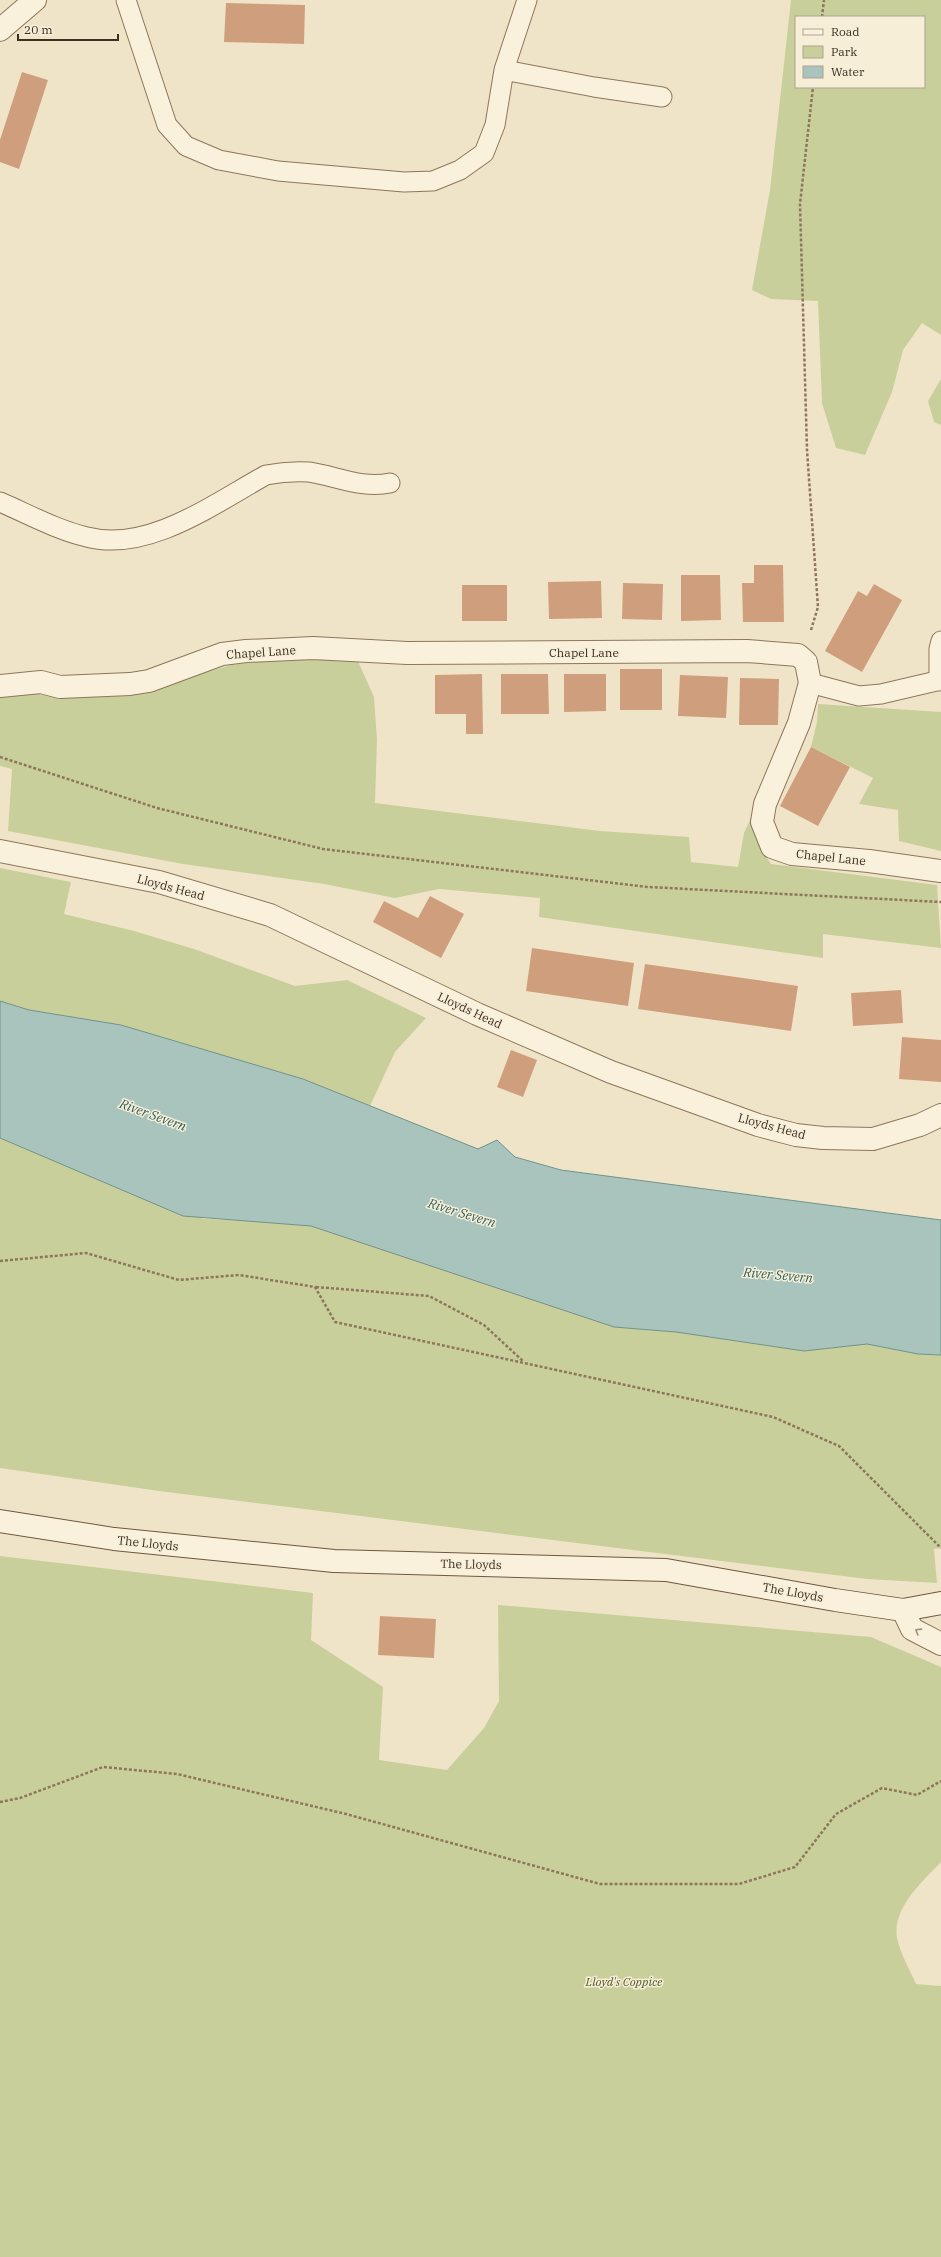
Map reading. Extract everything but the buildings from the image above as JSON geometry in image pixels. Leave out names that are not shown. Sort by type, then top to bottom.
[{"type":"street","points":[[0,30],[35,0]]},
{"type":"street","name":"Chapel Lane","points":[[0,686],[41,682],[60,687],[130,684],[148,681],[222,654],[313,648],[407,652],[747,652],[798,655],[806,662],[810,683],[799,723],[765,804],[762,822],[772,846],[792,854],[869,860],[941,872]]},
{"type":"street","name":"Lloyds Head","points":[[0,851],[159,882],[270,916],[477,1014],[611,1072],[758,1125],[796,1135],[823,1138],[873,1139],[920,1125],[941,1115]]},
{"type":"street","name":"The Lloyds","points":[[0,1521],[114,1539],[334,1561],[666,1570],[835,1600],[903,1610],[941,1603]]},
{"type":"street","points":[[903,1610],[912,1629],[941,1644]]},
{"type":"lane","points":[[126,0],[167,125],[186,146],[219,160],[278,171],[404,182],[433,181],[460,170],[484,153],[495,125],[504,70],[527,0]]},
{"type":"lane","points":[[504,70],[594,87],[662,97]]},
{"type":"lane","points":[[0,502],[87,537],[111,541],[142,537],[175,525],[266,475],[287,471],[309,472],[377,486],[390,483]]},
{"type":"lane","points":[[810,683],[859,696],[881,694],[940,681],[939,649],[941,641]]},
{"type":"path","points":[[822,16],[824,0]]},
{"type":"path","points":[[798,655],[813,627],[818,607],[807,450],[800,204],[813,88]]},
{"type":"path","points":[[0,757],[157,808],[323,849],[648,887],[941,902]]},
{"type":"path","points":[[0,1261],[86,1253],[179,1280],[240,1274],[315,1287],[429,1296],[484,1325],[525,1363]]},
{"type":"path","points":[[315,1287],[335,1322],[773,1417],[839,1446],[941,1548]]},
{"type":"path","points":[[0,1802],[20,1798],[103,1767],[177,1774],[346,1814],[600,1884],[739,1884],[795,1868],[836,1814],[882,1788],[917,1795],[941,1781]]},
{"type":"green space","points":[[791,0],[941,0],[941,335],[922,323],[903,350],[892,392],[865,455],[836,448],[822,403],[818,301],[771,299],[752,290],[770,190]]},
{"type":"green space","points":[[941,379],[941,425],[934,422],[928,401]]},
{"type":"green space","points":[[292,657],[357,659],[374,697],[377,740],[375,803],[600,831],[689,837],[691,862],[738,867],[744,833],[754,811],[758,839],[763,852],[771,864],[937,885],[941,948],[823,934],[823,958],[539,917],[540,898],[439,889],[395,898],[324,884],[183,864],[8,831],[12,769],[0,766],[0,693],[21,689],[42,695],[95,697],[126,694],[231,665]]},
{"type":"green space","points":[[818,704],[941,712],[941,851],[899,841],[898,810],[859,804],[873,778],[811,747],[817,722]]},
{"type":"green space","points":[[0,868],[71,882],[64,914],[134,931],[194,949],[295,986],[347,980],[426,1018],[395,1052],[370,1106],[303,1079],[121,1025],[29,1010],[0,1001]]},
{"type":"green space","points":[[0,1138],[204,1219],[260,1221],[311,1226],[614,1327],[676,1332],[804,1351],[867,1344],[918,1354],[941,1355],[941,1548],[934,1549],[937,1583],[867,1579],[159,1491],[0,1468]]},
{"type":"green space","name":"Lloyd's Coppice","points":[[0,1556],[313,1593],[311,1640],[383,1687],[379,1760],[447,1770],[484,1728],[499,1701],[498,1605],[871,1637],[941,1667],[941,1862],[918,1886],[904,1906],[899,1916],[897,1938],[900,1950],[916,1984],[941,1986],[941,2257],[0,2257]]},
{"type":"water","name":"River Severn","points":[[0,1001],[29,1010],[121,1025],[303,1079],[478,1149],[497,1140],[515,1157],[561,1170],[941,1220],[941,1355],[918,1354],[867,1344],[804,1351],[676,1332],[614,1327],[311,1226],[183,1216],[0,1138]]}]
